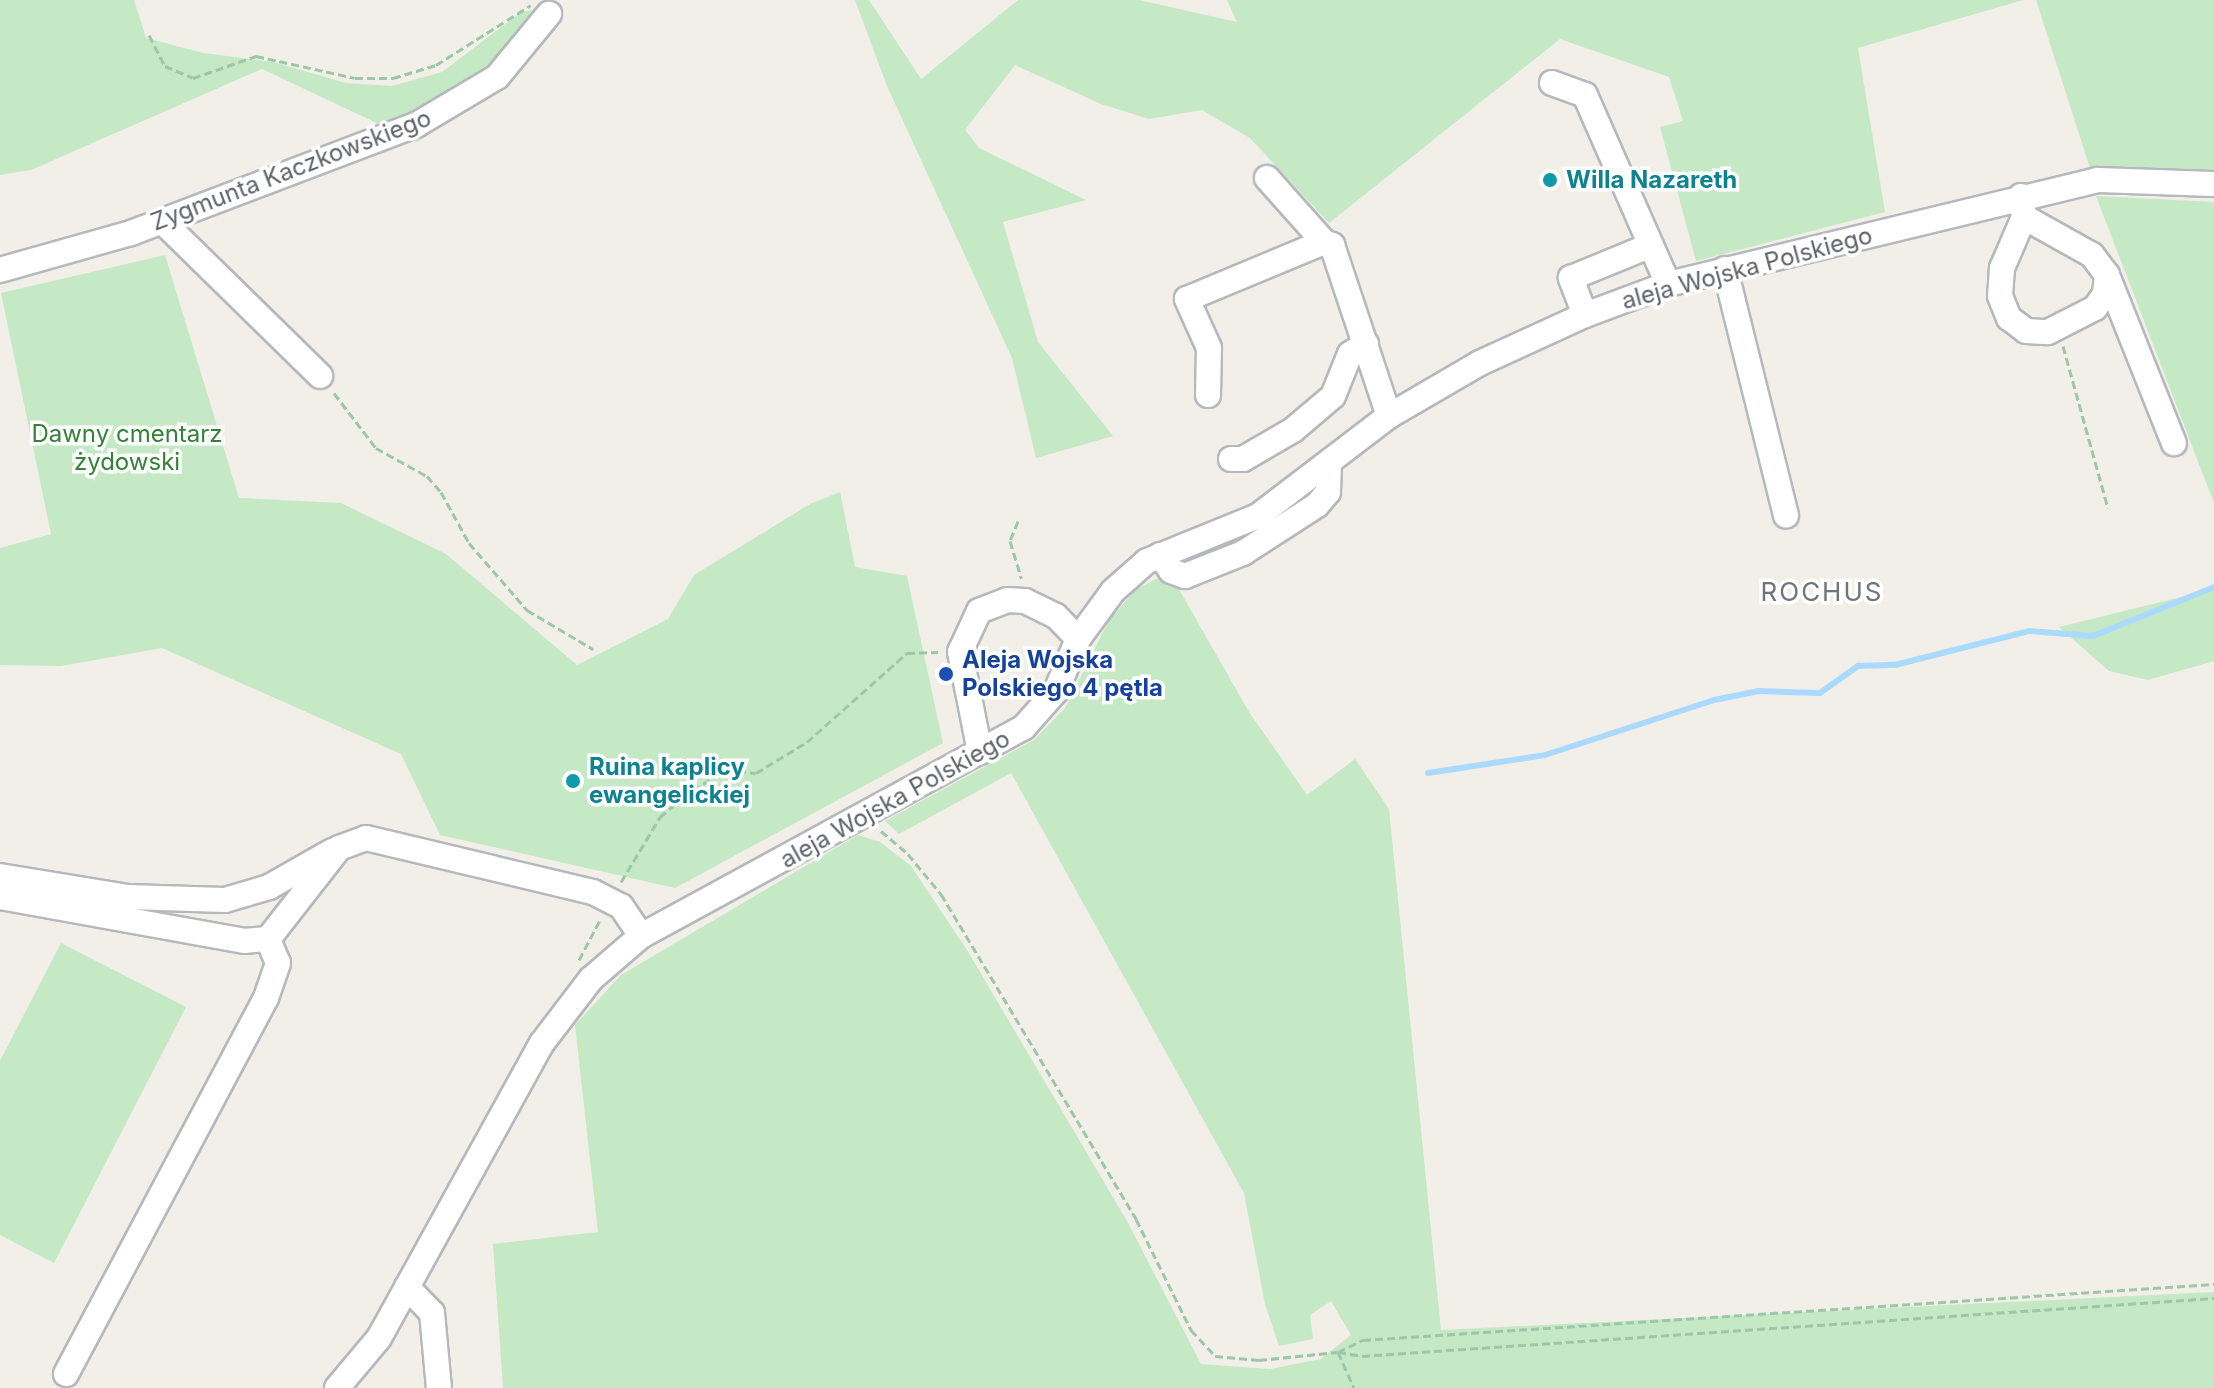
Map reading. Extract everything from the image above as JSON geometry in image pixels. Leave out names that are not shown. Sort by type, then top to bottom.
[{"type":"street","name":"Zygmunta Kaczkowskiego","points":[[0,270],[163,222],[416,125],[497,77],[549,14]]},
{"type":"street","points":[[1552,83],[1585,95],[1668,284]]},
{"type":"street","points":[[1267,178],[1324,242],[1332,245],[1389,416]]},
{"type":"street","name":"aleja Wojska Polskiego","points":[[337,1388],[368,1355],[563,1012],[591,979],[641,936],[1024,727],[1044,707],[1078,639],[1113,591],[1160,555],[1258,516],[1389,416],[1480,363],[1585,315],[1668,284],[1725,269],[2022,207],[2097,180],[2214,184]]},
{"type":"street","points":[[2107,275],[2105,294],[2095,308],[2057,327],[2026,331],[2009,318],[2000,296],[2002,268],[2022,207],[2092,255],[2107,275],[2174,443]]},
{"type":"street","points":[[163,222],[320,376]]},
{"type":"street","points":[[1208,395],[1209,348],[1187,299],[1324,242]]},
{"type":"street","points":[[1585,315],[1571,278],[1649,246]]},
{"type":"street","points":[[1725,269],[1786,516]]},
{"type":"street","points":[[1231,459],[1243,459],[1293,430],[1333,396],[1350,354],[1366,344]]},
{"type":"street","points":[[980,752],[960,652],[979,611],[1007,600],[1056,616],[1078,639]]},
{"type":"street","points":[[0,876],[128,897],[225,900],[269,887],[339,848],[366,838],[611,899],[641,936]]},
{"type":"street","points":[[0,897],[244,941],[268,939],[339,848]]},
{"type":"street","points":[[66,1374],[266,998],[278,963],[268,939]]},
{"type":"street","points":[[407,1287],[432,1313],[439,1388]]},
{"type":"path","points":[[149,35],[165,66],[193,78],[256,56],[355,78],[393,78],[436,65],[526,4],[549,14]]},
{"type":"path","points":[[2057,327],[2108,508]]},
{"type":"path","points":[[320,376],[376,448],[434,484],[469,543],[527,610],[593,649]]},
{"type":"path","points":[[1018,521],[1010,541],[1023,588]]},
{"type":"path","points":[[578,962],[660,817],[683,797],[726,769],[756,773],[807,742],[907,653],[960,652]]},
{"type":"path","points":[[863,816],[908,854],[941,894],[1136,1219],[1191,1330],[1215,1356],[1259,1360],[1338,1352],[1362,1356],[2214,1298]]},
{"type":"path","points":[[1338,1352],[1363,1340],[2214,1284]]},
{"type":"path","points":[[1338,1352],[1354,1388]]},
{"type":"green space","points":[[0,0],[134,0],[146,38],[203,53],[273,62],[346,83],[392,86],[442,72],[520,13],[531,10],[540,15],[493,72],[461,91],[466,110],[417,142],[262,69],[31,170],[0,175]]},
{"type":"green space","points":[[855,0],[869,0],[921,79],[1018,0],[1139,0],[1237,22],[1227,0],[2023,0],[1858,48],[1885,212],[1696,261],[1660,127],[1683,121],[1669,77],[1560,39],[1329,223],[1250,138],[1202,110],[1149,119],[1101,104],[1015,65],[965,130],[979,148],[1086,200],[1003,222],[1038,342],[1113,436],[1036,458],[1012,358],[887,86]]},
{"type":"green space","points":[[2036,0],[2214,0],[2214,174],[2090,168]]},
{"type":"green space","points":[[2096,196],[2214,202],[2214,503]]},
{"type":"green space","name":"Dawny cmentarz żydowski","points":[[165,255],[239,498],[341,503],[446,554],[577,665],[668,619],[694,575],[810,504],[840,492],[855,567],[907,576],[943,743],[675,888],[440,835],[401,754],[162,648],[61,666],[0,665],[0,548],[51,534],[1,293]]},
{"type":"green space","points":[[1169,572],[1249,712],[1307,795],[1355,759],[1389,809],[1441,1330],[2214,1292],[2214,1388],[503,1388],[493,1244],[598,1232],[575,1025],[621,975],[858,835],[880,842],[911,866],[967,950],[1127,1221],[1201,1364],[1270,1369],[1321,1359],[1351,1335],[1331,1301],[1310,1315],[1313,1339],[1279,1346],[1265,1304],[1244,1193],[1011,773],[899,834],[885,821],[1034,740],[1065,708],[1108,622],[1135,590]]},
{"type":"green space","points":[[2214,589],[2214,661],[2148,680],[2109,671],[2059,627]]},
{"type":"green space","points":[[61,943],[186,1007],[54,1263],[0,1235],[0,1061]]},
{"type":"waterway","points":[[1428,773],[1545,755],[1714,700],[1759,691],[1820,693],[1858,666],[1895,665],[2029,631],[2093,636],[2214,587]]},
{"type":"place","name":"Willa Nazareth","points":[[1550,180]]},
{"type":"place","name":"Aleja Wojska Polskiego 4 pętla","points":[[946,674]]},
{"type":"place","name":"Ruina kaplicy ewangelickiej","points":[[573,781]]},
{"type":"district","name":"ROCHUS","points":[[1822,592]]}]
